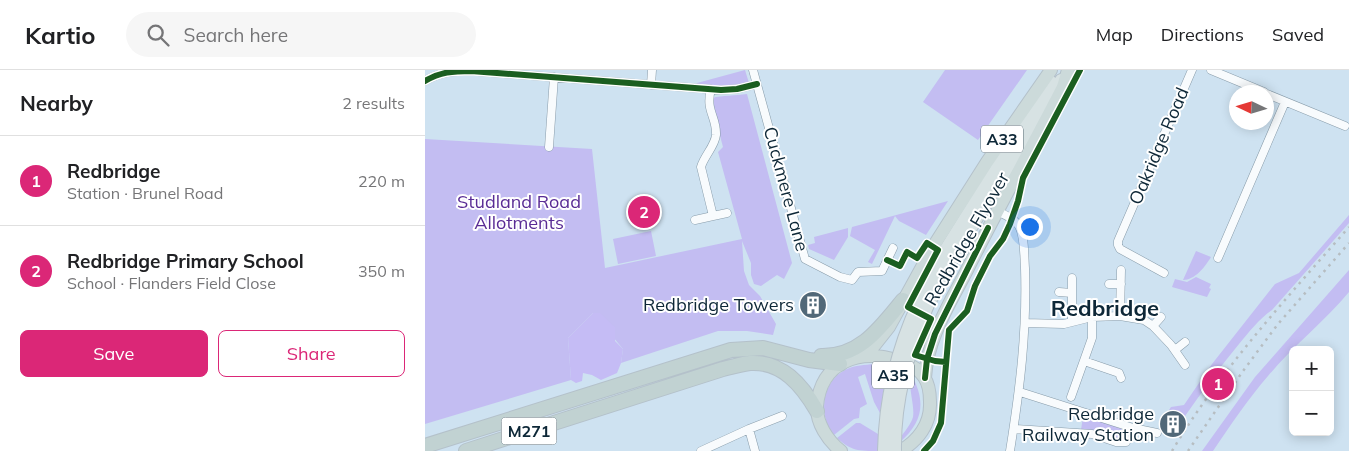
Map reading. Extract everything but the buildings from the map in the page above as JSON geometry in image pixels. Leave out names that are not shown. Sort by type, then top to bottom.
[{"type":"highway","name":"A33","points":[[866,356],[889,327],[933,247],[987,162],[1051,70]]},
{"type":"highway","name":"A33","points":[[925,378],[927,359],[935,334],[1063,87],[1068,70]]},
{"type":"highway","name":"M271","points":[[425,446],[725,352],[748,348],[783,348],[821,356],[846,353],[857,348],[874,334],[903,300]]},
{"type":"highway","name":"M271","points":[[763,348],[809,360],[840,364]]},
{"type":"highway","points":[[841,451],[826,436],[817,411],[821,384],[829,373],[840,364],[866,356],[879,356],[899,361],[912,366],[925,378],[930,396],[927,423],[918,437],[900,451]]},
{"type":"highway","name":"M271","points":[[466,451],[747,363],[770,366],[787,374],[809,396],[817,411]]},
{"type":"main road","name":"Redbridge Flyover","points":[[884,451],[889,391],[896,364],[946,249],[1056,70]]},
{"type":"main road","name":"Redbridge Flyover","points":[[895,451],[902,381],[923,304],[936,288],[974,222],[1068,70]]},
{"type":"main road","points":[[913,451],[918,437]]},
{"type":"street","points":[[651,85],[652,70]]},
{"type":"street","name":"Cuckmere Lane","points":[[753,70],[805,259],[840,277],[852,280],[858,272],[882,271],[893,248]]},
{"type":"street","name":"Oakridge Road","points":[[1164,273],[1120,249],[1118,241],[1192,70]]},
{"type":"street","points":[[1211,70],[1246,85]]},
{"type":"street","points":[[425,81],[434,76],[455,71],[526,72],[554,77],[711,89],[737,89],[757,84]]},
{"type":"street","points":[[549,147],[554,77]]},
{"type":"street","points":[[711,89],[708,105],[716,132],[701,167],[713,216]]},
{"type":"street","points":[[1274,97],[1345,126]]},
{"type":"street","points":[[1218,258],[1285,102]]},
{"type":"street","points":[[695,220],[727,212]]},
{"type":"street","points":[[997,212],[1016,222],[1021,232],[1026,289],[1020,392],[1011,451]]},
{"type":"street","points":[[1120,316],[1121,270]]},
{"type":"street","points":[[1072,322],[1073,278]]},
{"type":"street","points":[[1109,284],[1121,284]]},
{"type":"street","points":[[1059,292],[1072,293]]},
{"type":"street","points":[[1025,323],[1065,324],[1092,317],[1120,316],[1144,320],[1153,326],[1175,350],[1185,365]]},
{"type":"street","points":[[1071,397],[1092,338],[1092,317]]},
{"type":"street","points":[[1153,326],[1161,317]]},
{"type":"street","points":[[1175,350],[1185,342]]},
{"type":"street","points":[[1084,361],[1119,373],[1121,378]]},
{"type":"street","points":[[1020,392],[1133,428],[1157,432]]},
{"type":"street","points":[[701,451],[782,416]]},
{"type":"street","points":[[1014,429],[1092,434],[1116,442],[1126,442]]},
{"type":"street","points":[[749,430],[755,451]]},
{"type":"green space","points":[[745,70],[749,83],[727,87],[696,85],[697,83]]},
{"type":"green space","points":[[945,70],[1027,70],[978,140],[923,102]]},
{"type":"green space","name":"Studland Road Allotments","points":[[747,94],[792,263],[784,279],[777,275],[761,286],[754,284],[751,275],[751,263],[742,241],[744,271],[749,285],[760,296],[776,324],[773,335],[747,331],[718,331],[621,363],[623,349],[593,313],[568,338],[571,380],[425,424],[425,139],[592,149],[605,268],[742,239],[718,152],[723,147],[711,102],[712,98],[716,97]]},
{"type":"green space","points":[[948,201],[926,235],[899,221],[895,216],[872,264],[868,262],[875,250],[850,236],[852,227]]},
{"type":"green space","points":[[1349,215],[1349,223],[1272,310],[1258,322],[1217,371],[1183,419],[1169,410],[1171,407],[1184,405],[1212,364],[1275,284],[1299,273]]},
{"type":"green space","points":[[848,228],[848,237],[834,260],[809,249],[808,245],[815,243],[814,237]]},
{"type":"green space","points":[[651,231],[656,256],[618,264],[613,239]]},
{"type":"green space","points":[[1196,251],[1211,257],[1203,269],[1196,275],[1183,280]]},
{"type":"green space","points":[[1349,270],[1349,292],[1296,346],[1289,346],[1289,353],[1246,403],[1213,451],[1202,451],[1255,377]]},
{"type":"green space","points":[[1196,277],[1211,284],[1207,297],[1172,287],[1175,279],[1187,282]]},
{"type":"green space","points":[[874,364],[889,365],[880,413],[874,402],[865,374],[858,377],[867,404],[860,408],[859,418],[854,419],[834,435],[825,418],[824,408],[827,389],[839,374],[850,368]]},
{"type":"green space","points":[[912,376],[919,394],[920,411],[914,427],[900,442],[900,438],[913,417],[910,385]]},
{"type":"green space","points":[[1083,416],[1121,427],[1122,435],[1117,438],[1081,430]]},
{"type":"green space","points":[[856,423],[860,423],[878,434],[878,451],[856,449],[847,446],[837,438]]},
{"type":"shaded area","points":[[593,313],[600,313],[615,327],[615,341],[623,349],[621,363],[617,373],[601,380],[583,373],[582,381],[576,383],[571,380],[568,338]]},
{"type":"railway","points":[[1172,451],[1211,392],[1255,335],[1349,227]]},
{"type":"railway","points":[[1188,451],[1278,324],[1349,243]]},
{"type":"cycle path","points":[[924,451],[933,441],[941,423],[949,330],[967,311],[975,286],[990,256],[1003,239],[1010,224],[1023,178],[1080,70]]},
{"type":"cycle path","points":[[425,81],[447,73],[471,71],[721,90],[737,89],[757,84]]},
{"type":"cycle path","points":[[925,378],[927,359],[935,334],[988,228]]},
{"type":"cycle path","points":[[887,260],[900,266],[907,252],[917,258],[927,243],[938,250],[908,307],[931,319],[915,355],[946,362]]},
{"type":"place","name":"Redbridge Primary School","points":[[644,212]]},
{"type":"place","name":"Redbridge Towers","points":[[813,305]]},
{"type":"place","name":"Redbridge","points":[[1218,384]]},
{"type":"place","name":"Redbridge Railway Station","points":[[1173,424]]},
{"type":"district","name":"Redbridge","points":[[1105,308]]}]
